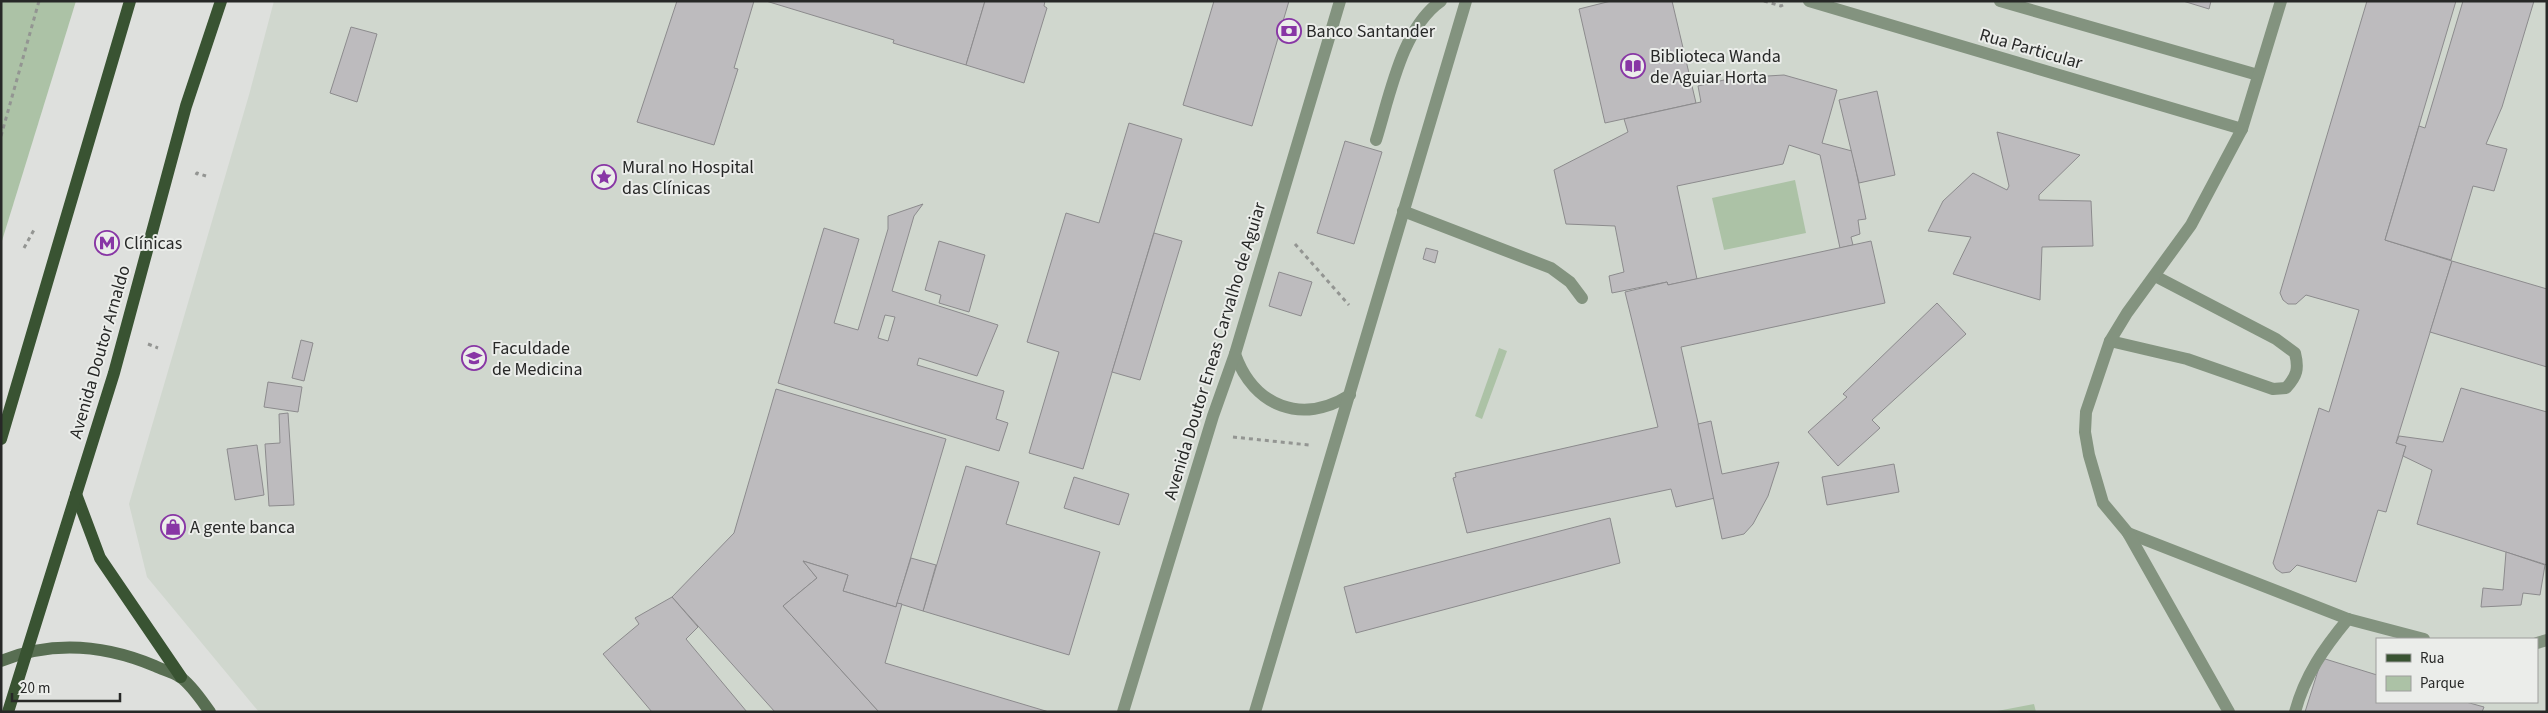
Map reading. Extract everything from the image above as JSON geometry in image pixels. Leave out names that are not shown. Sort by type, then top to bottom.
[{"type":"main road","points":[[1,439],[130,1]]},
{"type":"main road","name":"Avenida Doutor Arnaldo","points":[[8,712],[114,373],[186,106],[221,1]]},
{"type":"main road","points":[[76,494],[100,558],[181,677],[210,712]]},
{"type":"main road","points":[[1,661],[26,653],[56,648],[109,650],[129,655],[181,677]]},
{"type":"street","name":"Avenida Doutor Eneas Carvalho de Aguiar","points":[[1123,712],[1213,416],[1235,354],[1340,1]]},
{"type":"street","points":[[1376,140],[1410,35],[1428,10],[1441,1]]},
{"type":"street","points":[[1256,712],[1332,448],[1350,395],[1466,1]]},
{"type":"street","name":"Rua Particular","points":[[1810,1],[2242,129]]},
{"type":"street","points":[[2000,1],[2258,74]]},
{"type":"street","points":[[2229,712],[2128,533],[2103,503],[2089,455],[2085,432],[2086,412],[2110,341],[2191,226],[2242,129],[2281,1]]},
{"type":"street","points":[[1403,211],[1551,268],[1570,282],[1582,298]]},
{"type":"street","points":[[2110,341],[2187,359],[2274,389],[2286,388],[2297,376],[2295,353],[2276,339],[2155,276]]},
{"type":"street","points":[[1235,354],[1246,379],[1255,389],[1270,400],[1288,408],[1314,410],[1339,402],[1350,395]]},
{"type":"street","points":[[2128,533],[2348,619],[2420,638]]},
{"type":"street","points":[[2295,712],[2307,675],[2322,649],[2348,619]]},
{"type":"path","points":[[1,136],[39,1]]},
{"type":"path","points":[[1764,1],[1781,6],[1790,1]]},
{"type":"path","points":[[1274,221],[1369,327]]},
{"type":"path","points":[[1213,416],[1230,436],[1332,448]]},
{"type":"shaded area","points":[[274,1],[2547,1],[2547,712],[259,712],[147,577],[129,504],[249,95]]},
{"type":"green space","points":[[1,1],[76,1],[1,244]]},
{"type":"green space","points":[[1795,180],[1806,233],[1724,250],[1712,198]]},
{"type":"green space","points":[[1499,348],[1507,351],[1482,419],[1475,416]]},
{"type":"green space","points":[[2034,704],[2036,712],[1992,712]]},
{"type":"building","points":[[677,1],[754,1],[734,68],[738,69],[714,145],[637,122]]},
{"type":"building","points":[[766,1],[985,1],[966,65],[893,43],[894,40]]},
{"type":"building","points":[[985,1],[1045,1],[1044,6],[1047,8],[1024,83],[966,65]]},
{"type":"building","points":[[1214,1],[1289,1],[1252,126],[1183,105]]},
{"type":"building","points":[[1611,1],[1672,1],[1696,103],[1605,123],[1579,9]]},
{"type":"building","points":[[2183,1],[2211,1],[2209,9]]},
{"type":"building","points":[[2367,1],[2456,1],[2385,240],[2452,261],[2396,443],[2406,446],[2386,512],[2378,510],[2356,582],[2297,565],[2290,572],[2282,573],[2276,569],[2273,563],[2319,408],[2329,412],[2359,310],[2306,295],[2296,304],[2288,304],[2283,300],[2280,293]]},
{"type":"building","points":[[2463,1],[2534,1],[2502,107],[2486,144],[2507,149],[2494,191],[2473,186],[2451,260],[2385,240],[2419,126],[2425,128]]},
{"type":"building","points":[[351,27],[377,34],[357,102],[330,93]]},
{"type":"building","points":[[1750,74],[1751,77],[1784,75],[1837,90],[1822,143],[1852,151],[1866,219],[1858,220],[1860,234],[1851,237],[1853,245],[1840,248],[1820,155],[1789,145],[1783,164],[1677,186],[1697,279],[1668,285],[1667,282],[1612,293],[1609,276],[1624,272],[1615,226],[1566,224],[1554,170],[1628,132],[1624,119],[1701,102],[1698,86]]},
{"type":"building","points":[[1877,91],[1895,175],[1859,183],[1839,100]]},
{"type":"building","points":[[1129,123],[1182,139],[1083,469],[1029,453],[1059,352],[1027,342],[1066,213],[1099,223]]},
{"type":"building","points":[[1997,132],[2080,155],[2039,195],[2039,200],[2091,201],[2093,246],[2042,247],[2040,300],[1953,274],[1971,237],[1928,231],[1943,201],[1973,173],[2007,190],[2009,186]]},
{"type":"building","points":[[1345,141],[1382,152],[1354,244],[1317,233]]},
{"type":"building","points":[[923,204],[914,216],[892,291],[998,325],[977,376],[919,358],[917,365],[1004,391],[996,419],[1008,423],[999,451],[778,383],[824,228],[859,239],[834,323],[858,330],[888,229],[888,216]],"holes":[[[885,315],[895,317],[888,341],[878,338]]]},
{"type":"building","points":[[1154,233],[1182,241],[1140,380],[1112,372]]},
{"type":"building","points":[[939,241],[985,255],[969,312],[939,303],[941,295],[925,290]]},
{"type":"building","points":[[1871,241],[1885,303],[1681,347],[1715,498],[1676,507],[1671,489],[1467,533],[1453,478],[1456,477],[1455,473],[1658,427],[1625,292],[1667,282],[1668,285]]},
{"type":"building","points":[[1426,248],[1438,251],[1435,263],[1423,259]]},
{"type":"building","points":[[2452,261],[2547,289],[2547,367],[2430,332]]},
{"type":"building","points":[[1279,272],[1312,282],[1301,316],[1269,306]]},
{"type":"building","points":[[1937,303],[1966,334],[1872,420],[1880,428],[1838,466],[1808,432],[1847,397],[1843,394]]},
{"type":"building","points":[[301,340],[313,343],[304,381],[292,378]]},
{"type":"building","points":[[268,382],[302,387],[298,412],[264,407]]},
{"type":"building","points":[[2461,388],[2547,412],[2547,565],[2417,524],[2432,470],[2403,456],[2406,446],[2396,443],[2399,436],[2443,442]]},
{"type":"building","points":[[776,389],[946,439],[896,607],[843,591],[848,575],[803,561],[817,578],[783,606],[879,712],[775,712],[672,597],[734,533]]},
{"type":"building","points":[[288,413],[294,505],[269,506],[265,444],[280,443],[279,414]]},
{"type":"building","points":[[1711,421],[1722,474],[1779,462],[1768,496],[1753,524],[1744,534],[1722,539],[1698,424]]},
{"type":"building","points":[[257,445],[264,495],[235,500],[227,449]]},
{"type":"building","points":[[1894,464],[1899,492],[1827,505],[1822,477]]},
{"type":"building","points":[[966,466],[1019,482],[1006,524],[1100,552],[1069,655],[923,611]]},
{"type":"building","points":[[1074,477],[1129,494],[1119,525],[1064,508]]},
{"type":"building","points":[[1610,518],[1620,563],[1356,633],[1344,587]]},
{"type":"building","points":[[2506,552],[2545,565],[2540,595],[2523,593],[2521,605],[2481,607],[2483,588],[2503,590]]},
{"type":"building","points":[[911,558],[936,565],[923,611],[897,603]]},
{"type":"building","points":[[803,561],[848,575],[843,591],[896,607],[897,603],[902,604],[885,663],[1049,712],[879,712],[783,606],[817,578]]},
{"type":"building","points":[[672,597],[698,627],[686,639],[747,712],[652,712],[603,654],[639,624],[635,618]]},
{"type":"building","points":[[2322,658],[2376,675],[2376,703],[2470,703],[2484,707],[2482,712],[2305,712]]},
{"type":"place","name":"Banco Santander","points":[[1289,31]]},
{"type":"place","name":"Biblioteca Wanda de Aguiar Horta","points":[[1633,66]]},
{"type":"place","name":"Mural no Hospital das Clínicas","points":[[604,177]]},
{"type":"place","name":"Clínicas","points":[[107,243]]},
{"type":"place","name":"Faculdade de Medicina","points":[[474,358]]},
{"type":"place","name":"A gente banca","points":[[173,527]]}]
